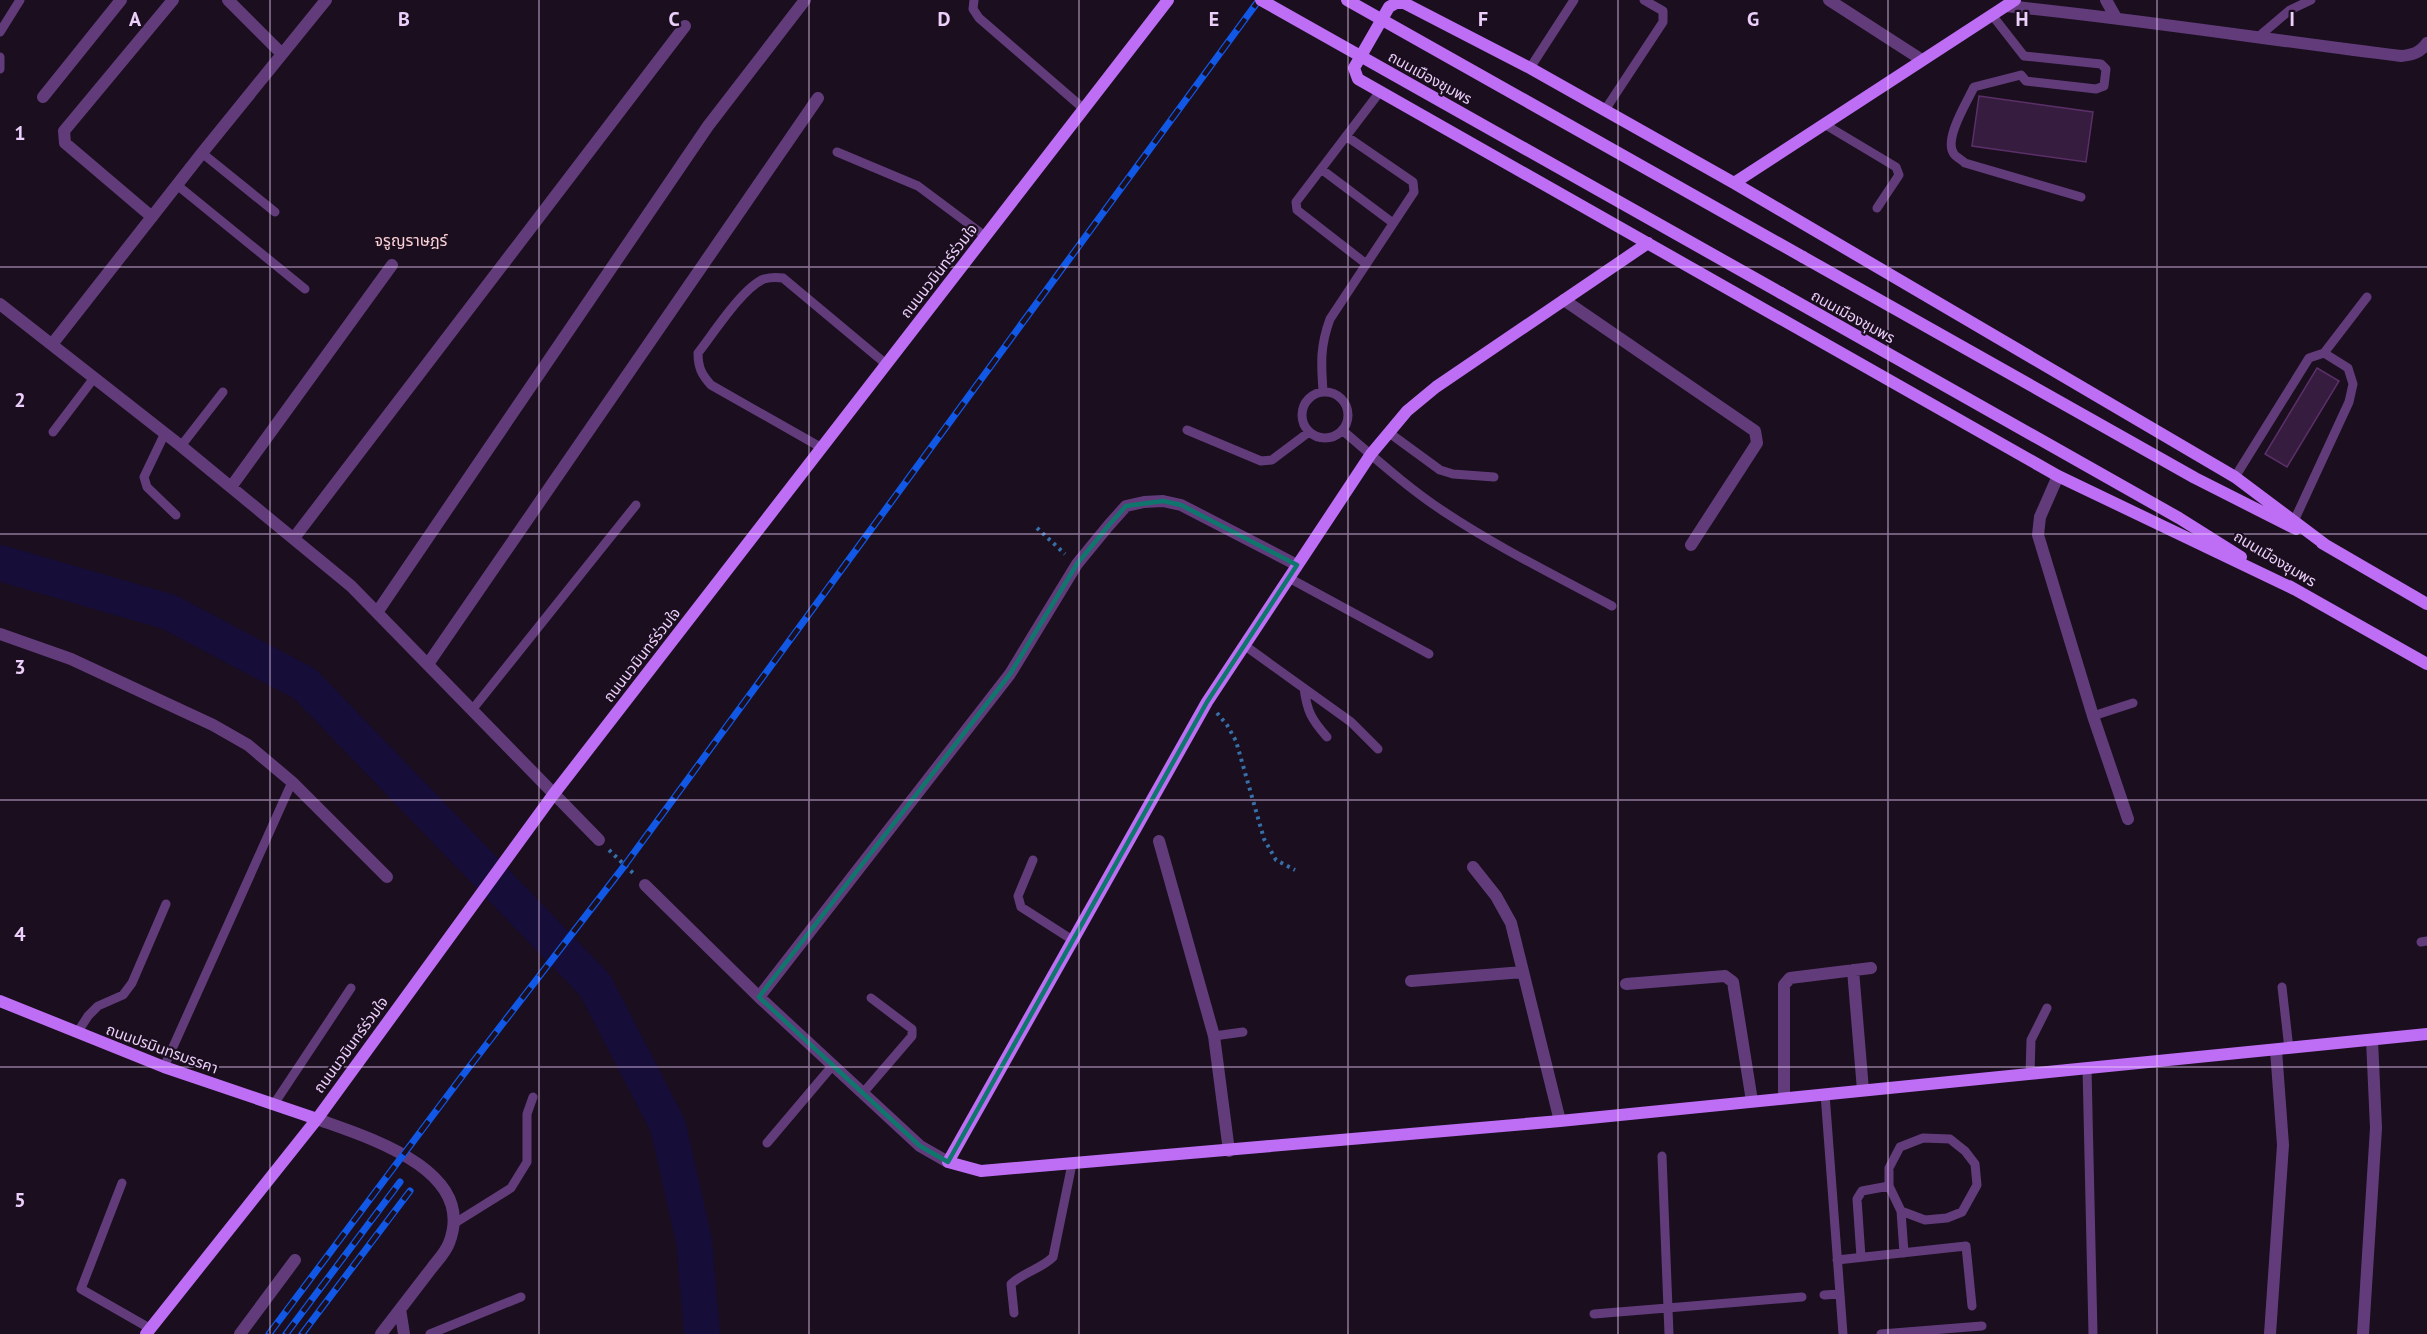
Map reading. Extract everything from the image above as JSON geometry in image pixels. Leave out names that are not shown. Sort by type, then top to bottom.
[{"type":"street","points":[[43,97],[121,0]]},
{"type":"street","points":[[152,217],[65,143],[63,137],[64,131],[173,0]]},
{"type":"street","points":[[228,0],[281,53]]},
{"type":"street","points":[[53,343],[281,53],[326,0]]},
{"type":"street","points":[[378,611],[708,126],[805,0]]},
{"type":"street","name":"ถนนนวมินทร์ร่วมใจ","points":[[148,1331],[317,1119],[528,827],[1168,0]]},
{"type":"street","name":"ถนนเมืองชุมพร","points":[[1262,0],[2179,518],[2294,589],[2427,664]]},
{"type":"street","name":"ถนนเมืองชุมพร","points":[[1347,0],[2194,478],[2328,546],[2427,604]]},
{"type":"street","points":[[1829,0],[1922,60]]},
{"type":"street","points":[[2106,0],[2115,16]]},
{"type":"street","points":[[2294,589],[2058,476],[1379,93],[1358,79],[1354,68],[1389,7],[1396,3],[1404,3],[1530,68],[1734,183],[2235,477],[2328,546]]},
{"type":"street","points":[[1734,183],[2010,3],[2401,56],[2413,55],[2422,50],[2427,43]]},
{"type":"street","points":[[294,538],[685,26]]},
{"type":"street","points":[[428,664],[818,98]]},
{"type":"street","points":[[948,1162],[1071,939],[1207,702],[1371,454],[1407,411],[1436,387],[1648,243]]},
{"type":"street","points":[[231,487],[392,265]]},
{"type":"street","points":[[1564,300],[1755,431],[1757,443],[1691,545]]},
{"type":"street","points":[[0,304],[53,343],[165,433],[294,538],[378,611],[553,795],[599,840]]},
{"type":"street","points":[[2058,476],[2040,517],[2038,535],[2093,716],[2128,819]]},
{"type":"street","points":[[759,997],[1010,674],[1077,564],[1126,506],[1163,501],[1181,505],[1298,565]]},
{"type":"street","points":[[0,634],[71,659],[213,725],[248,745],[292,782],[387,877]]},
{"type":"street","points":[[1159,841],[1214,1036],[1229,1151]]},
{"type":"street","points":[[1473,867],[1496,896],[1511,923],[1560,1121]]},
{"type":"street","points":[[645,885],[759,997],[920,1146],[948,1162],[981,1171],[1560,1121],[2427,1034]]},
{"type":"street","points":[[1784,1098],[1784,985],[1790,978],[1871,968]]},
{"type":"street","points":[[1853,970],[1863,1090]]},
{"type":"street","points":[[1411,981],[1522,972]]},
{"type":"street","points":[[1626,984],[1725,976],[1733,982],[1752,1101]]},
{"type":"street","name":"ถนนปรมินทรมรรคา","points":[[0,1001],[164,1067],[317,1119]]},
{"type":"street","points":[[2362,1334],[2376,1128],[2372,1040]]},
{"type":"street","points":[[2270,1334],[2283,1145],[2282,1049]]},
{"type":"street","points":[[317,1119],[375,1139],[404,1155],[439,1182],[451,1200],[455,1223],[449,1245],[381,1334]]},
{"type":"street","points":[[240,1334],[295,1260]]},
{"type":"street","points":[[400,1310],[404,1334]]},
{"type":"lane","points":[[0,32],[20,0]]},
{"type":"lane","points":[[974,0],[974,9],[979,18],[1084,109]]},
{"type":"lane","points":[[1530,68],[1574,0]]},
{"type":"lane","points":[[1605,110],[1664,22],[1662,11],[1644,0]]},
{"type":"lane","points":[[2257,38],[2290,9],[2311,0]]},
{"type":"lane","points":[[1992,15],[2024,56],[2101,64],[2106,69],[2104,86],[2096,89],[2026,81],[2021,75],[2024,56]]},
{"type":"lane","points":[[0,57],[0,69]]},
{"type":"lane","points":[[2021,75],[1974,87],[1952,133],[1950,143],[1953,153],[1965,163],[2081,197]]},
{"type":"lane","points":[[1365,263],[1297,210],[1296,202],[1379,93]]},
{"type":"lane","points":[[1824,124],[1896,167],[1899,175],[1877,208]]},
{"type":"lane","points":[[1323,391],[1322,339],[1330,319],[1414,192],[1413,182],[1346,136]]},
{"type":"lane","points":[[837,152],[918,186],[985,236]]},
{"type":"lane","points":[[202,153],[275,212]]},
{"type":"lane","points":[[1321,169],[1393,223]]},
{"type":"lane","points":[[177,184],[305,289]]},
{"type":"lane","points":[[822,448],[711,386],[702,375],[698,364],[698,353],[748,289],[772,277],[783,278],[886,364]]},
{"type":"lane","points":[[2235,477],[2309,358],[2324,354],[2367,297]]},
{"type":"lane","points":[[2294,521],[2349,402],[2353,384],[2348,368],[2324,354]]},
{"type":"lane","points":[[52,432],[94,378]]},
{"type":"lane","points":[[1323,391],[1333,392],[1341,397],[1348,414],[1347,423],[1342,430],[1335,436],[1326,438],[1317,437],[1309,432],[1303,425],[1301,416],[1302,407],[1314,393],[1323,391]]},
{"type":"lane","points":[[181,446],[223,392]]},
{"type":"lane","points":[[1187,430],[1261,461],[1272,460],[1309,432]]},
{"type":"lane","points":[[1342,430],[1408,486],[1444,512],[1522,558],[1612,606]]},
{"type":"lane","points":[[1388,432],[1440,470],[1454,474],[1494,477]]},
{"type":"lane","points":[[165,433],[144,477],[147,487],[176,515]]},
{"type":"lane","points":[[472,710],[636,505]]},
{"type":"lane","points":[[1289,578],[1429,654]]},
{"type":"lane","points":[[1244,645],[1351,722],[1378,749]]},
{"type":"lane","points":[[1304,688],[1307,709],[1313,721],[1327,737]]},
{"type":"lane","points":[[2093,716],[2133,703]]},
{"type":"lane","points":[[164,1067],[292,782]]},
{"type":"lane","points":[[1033,860],[1018,896],[1021,907],[1071,939]]},
{"type":"lane","points":[[77,1033],[98,1006],[123,995],[132,983],[166,904]]},
{"type":"lane","points":[[2282,987],[2282,1049]]},
{"type":"lane","points":[[274,1104],[351,988]]},
{"type":"lane","points":[[863,1093],[912,1036],[912,1029],[871,998]]},
{"type":"lane","points":[[2030,1074],[2031,1040],[2047,1008]]},
{"type":"lane","points":[[1214,1036],[1243,1032]]},
{"type":"lane","points":[[767,1143],[832,1065]]},
{"type":"lane","points":[[2087,1068],[2094,1334]]},
{"type":"lane","points":[[1825,1094],[1843,1334]]},
{"type":"lane","points":[[455,1223],[511,1188],[527,1162],[527,1114],[533,1097]]},
{"type":"lane","points":[[1901,1211],[1926,1220],[1947,1218],[1962,1212],[1977,1185],[1975,1164],[1965,1151],[1950,1139],[1923,1138],[1900,1147],[1889,1168],[1889,1186],[1901,1211],[1904,1253]]},
{"type":"lane","points":[[1662,1156],[1669,1334]]},
{"type":"lane","points":[[1014,1312],[1011,1284],[1018,1277],[1047,1263],[1053,1257],[1072,1164]]},
{"type":"lane","points":[[122,1182],[81,1289],[148,1331]]},
{"type":"lane","points":[[1861,1257],[1857,1199],[1862,1191],[1889,1186]]},
{"type":"lane","points":[[1837,1260],[1966,1246],[1972,1306]]},
{"type":"lane","points":[[1824,1295],[1840,1294]]},
{"type":"lane","points":[[1594,1314],[1802,1297]]},
{"type":"lane","points":[[429,1334],[521,1298]]},
{"type":"lane","points":[[1881,1334],[1982,1326]]},
{"type":"path","points":[[1036,528],[1077,564]]},
{"type":"path","points":[[1207,702],[1227,725],[1236,741],[1264,839],[1276,860],[1295,870]]},
{"type":"path","points":[[599,840],[645,885]]},
{"type":"highlighted area","points":[[1163,501],[1181,505],[1297,565],[1207,702],[948,1162],[920,1146],[759,997],[1010,674],[1077,564],[1109,525],[1126,506]]},
{"type":"building","points":[[1979,96],[2093,112],[2086,162],[1972,146]]},
{"type":"building","points":[[2317,368],[2339,381],[2287,467],[2265,454]]},
{"type":"waterway","points":[[0,563],[169,612],[305,684],[595,985],[668,1126],[694,1241],[702,1334]]},
{"type":"railway","points":[[269,1334],[463,1075],[625,865],[1259,0]]},
{"type":"railway","points":[[286,1334],[400,1182]]},
{"type":"railway","points":[[302,1334],[410,1191]]},
{"type":"district","name":"จรูญราษฎร์","points":[[411,240]]}]
